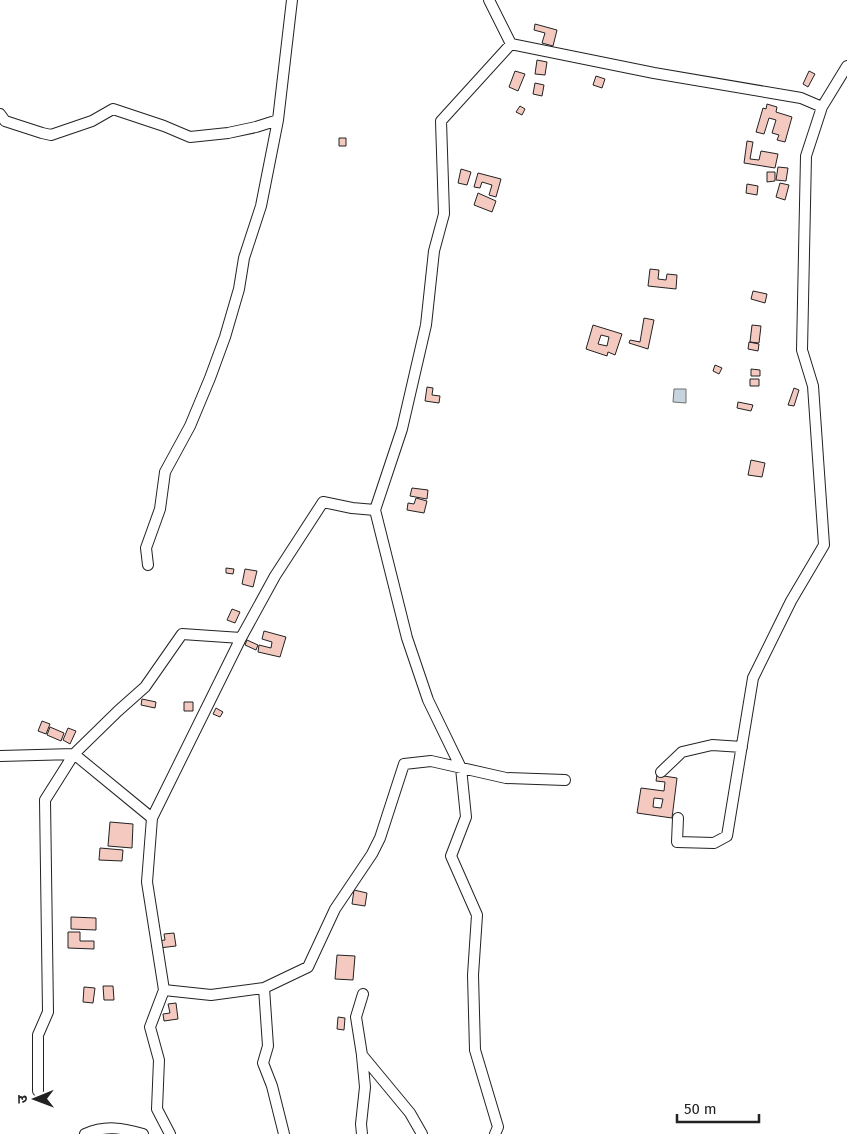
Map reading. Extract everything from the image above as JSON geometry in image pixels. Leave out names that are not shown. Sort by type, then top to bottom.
[{"type":"street","points":[[148,565],[146,548],[160,509],[165,472],[190,426],[225,337],[239,289],[244,258],[261,206],[278,120],[292,0]]},
{"type":"street","points":[[489,0],[511,44]]},
{"type":"street","points":[[511,44],[654,73],[802,98],[822,107]]},
{"type":"street","points":[[495,1134],[498,1126],[475,1050],[472,975],[478,915],[451,856],[466,817],[461,768],[428,700],[407,638],[375,510],[402,430],[426,325],[434,252],[444,214],[441,121],[511,44]]},
{"type":"street","points":[[678,818],[677,842],[714,843],[728,836],[753,678],[791,601],[824,545],[812,386],[802,350],[806,156],[822,107],[847,66]]},
{"type":"street","points":[[0,114],[5,122],[51,135],[92,121],[113,109],[190,137],[228,133],[278,120]]},
{"type":"street","points":[[170,1134],[157,1109],[159,1060],[150,1027],[164,990],[147,882],[152,818],[241,638],[275,576],[323,502],[352,508],[375,510]]},
{"type":"street","points":[[38,1091],[38,1035],[48,1012],[45,800],[74,754],[145,687],[182,634],[241,638]]},
{"type":"street","points":[[661,772],[682,752],[712,745],[742,747]]},
{"type":"street","points":[[0,756],[74,754],[152,818]]},
{"type":"street","points":[[164,990],[212,995],[264,988],[308,967],[335,909],[372,854],[380,838],[404,764],[431,761],[506,778],[565,780]]},
{"type":"street","points":[[264,988],[268,1046],[263,1064],[272,1086],[284,1134]]},
{"type":"street","points":[[362,1134],[361,1124],[365,1087],[356,1017],[363,994]]},
{"type":"street","points":[[362,1054],[410,1113],[422,1134]]},
{"type":"street","points":[[85,1134],[113,1127],[143,1134]]},
{"type":"shaded area","points":[[674,389],[686,389],[686,403],[673,402]]},
{"type":"building","points":[[535,24],[557,30],[553,46],[542,43],[545,33],[534,30]]},
{"type":"building","points":[[537,60],[547,62],[545,75],[535,74]]},
{"type":"building","points":[[515,71],[525,74],[518,91],[509,87]]},
{"type":"building","points":[[809,71],[815,74],[808,87],[803,84]]},
{"type":"building","points":[[596,76],[605,79],[602,88],[593,85]]},
{"type":"building","points":[[535,83],[544,85],[542,96],[533,94]]},
{"type":"building","points":[[767,104],[777,107],[776,112],[792,117],[785,142],[777,140],[779,135],[772,133],[776,120],[769,118],[764,134],[756,132],[763,108],[766,109]]},
{"type":"building","points":[[520,106],[525,109],[522,115],[516,112]]},
{"type":"building","points":[[339,138],[346,138],[346,146],[339,146]]},
{"type":"building","points":[[747,141],[753,142],[750,159],[759,160],[761,151],[778,154],[775,168],[744,163]]},
{"type":"building","points":[[778,167],[788,168],[786,181],[776,180]]},
{"type":"building","points":[[461,169],[471,172],[467,185],[458,183]]},
{"type":"building","points":[[767,172],[775,172],[775,181],[767,182]]},
{"type":"building","points":[[478,173],[501,179],[496,197],[489,195],[492,185],[482,182],[480,188],[474,187]]},
{"type":"building","points":[[780,183],[789,185],[785,200],[776,197]]},
{"type":"building","points":[[747,184],[758,186],[757,195],[746,193]]},
{"type":"building","points":[[478,193],[496,201],[492,212],[474,205]]},
{"type":"building","points":[[650,269],[659,270],[658,279],[666,280],[667,274],[677,275],[676,289],[648,286]]},
{"type":"building","points":[[753,291],[767,294],[765,303],[751,299]]},
{"type":"building","points":[[644,318],[654,320],[648,349],[629,343],[630,340],[640,342]]},
{"type":"building","points":[[593,325],[622,334],[615,355],[608,352],[607,356],[586,349]],"holes":[[[601,335],[609,337],[607,346],[598,344]]]},
{"type":"building","points":[[752,325],[761,326],[759,343],[750,342]]},
{"type":"building","points":[[749,342],[759,344],[758,351],[748,349]]},
{"type":"building","points":[[715,365],[722,368],[719,374],[713,371]]},
{"type":"building","points":[[751,369],[760,370],[760,376],[751,376]]},
{"type":"building","points":[[750,379],[759,379],[759,386],[750,386]]},
{"type":"building","points":[[427,387],[433,388],[432,395],[440,396],[439,403],[425,401]]},
{"type":"building","points":[[794,388],[799,390],[794,406],[788,405]]},
{"type":"building","points":[[738,402],[753,405],[751,411],[737,408]]},
{"type":"building","points":[[751,460],[765,463],[762,477],[748,475]]},
{"type":"building","points":[[412,488],[428,490],[427,499],[410,496]]},
{"type":"building","points":[[416,498],[427,501],[424,513],[407,510],[408,503],[414,504]]},
{"type":"building","points":[[226,568],[234,569],[233,574],[226,573]]},
{"type":"building","points":[[245,569],[257,571],[253,587],[242,584]]},
{"type":"building","points":[[232,609],[240,612],[235,623],[227,620]]},
{"type":"building","points":[[264,631],[286,637],[280,657],[258,652],[259,645],[271,648],[272,642],[262,639]]},
{"type":"building","points":[[247,640],[258,645],[256,650],[245,645]]},
{"type":"building","points":[[142,699],[156,702],[155,708],[141,705]]},
{"type":"building","points":[[184,702],[193,702],[193,711],[184,711]]},
{"type":"building","points":[[216,708],[223,712],[220,717],[213,714]]},
{"type":"building","points":[[42,721],[50,724],[46,734],[38,731]]},
{"type":"building","points":[[50,727],[64,733],[61,741],[47,735]]},
{"type":"building","points":[[68,728],[76,731],[70,744],[63,740]]},
{"type":"building","points":[[657,775],[677,778],[672,818],[637,813],[641,788],[664,791],[665,782],[656,781]],"holes":[[[654,798],[663,799],[661,808],[653,807]]]},
{"type":"building","points":[[110,822],[133,824],[132,848],[108,846]]},
{"type":"building","points":[[100,848],[123,850],[122,861],[99,860]]},
{"type":"building","points":[[354,890],[367,893],[365,906],[352,904]]},
{"type":"building","points":[[71,917],[96,918],[96,930],[71,929]]},
{"type":"building","points":[[68,932],[80,932],[80,941],[94,941],[94,949],[68,948]]},
{"type":"building","points":[[174,933],[176,946],[159,948],[157,941],[165,940],[164,934]]},
{"type":"building","points":[[337,955],[355,956],[353,980],[335,979]]},
{"type":"building","points":[[103,986],[113,986],[114,1000],[104,1000]]},
{"type":"building","points":[[84,987],[95,988],[93,1003],[83,1002]]},
{"type":"building","points":[[176,1003],[178,1019],[164,1021],[163,1014],[170,1013],[168,1004]]},
{"type":"building","points":[[338,1017],[345,1018],[344,1030],[337,1029]]}]
